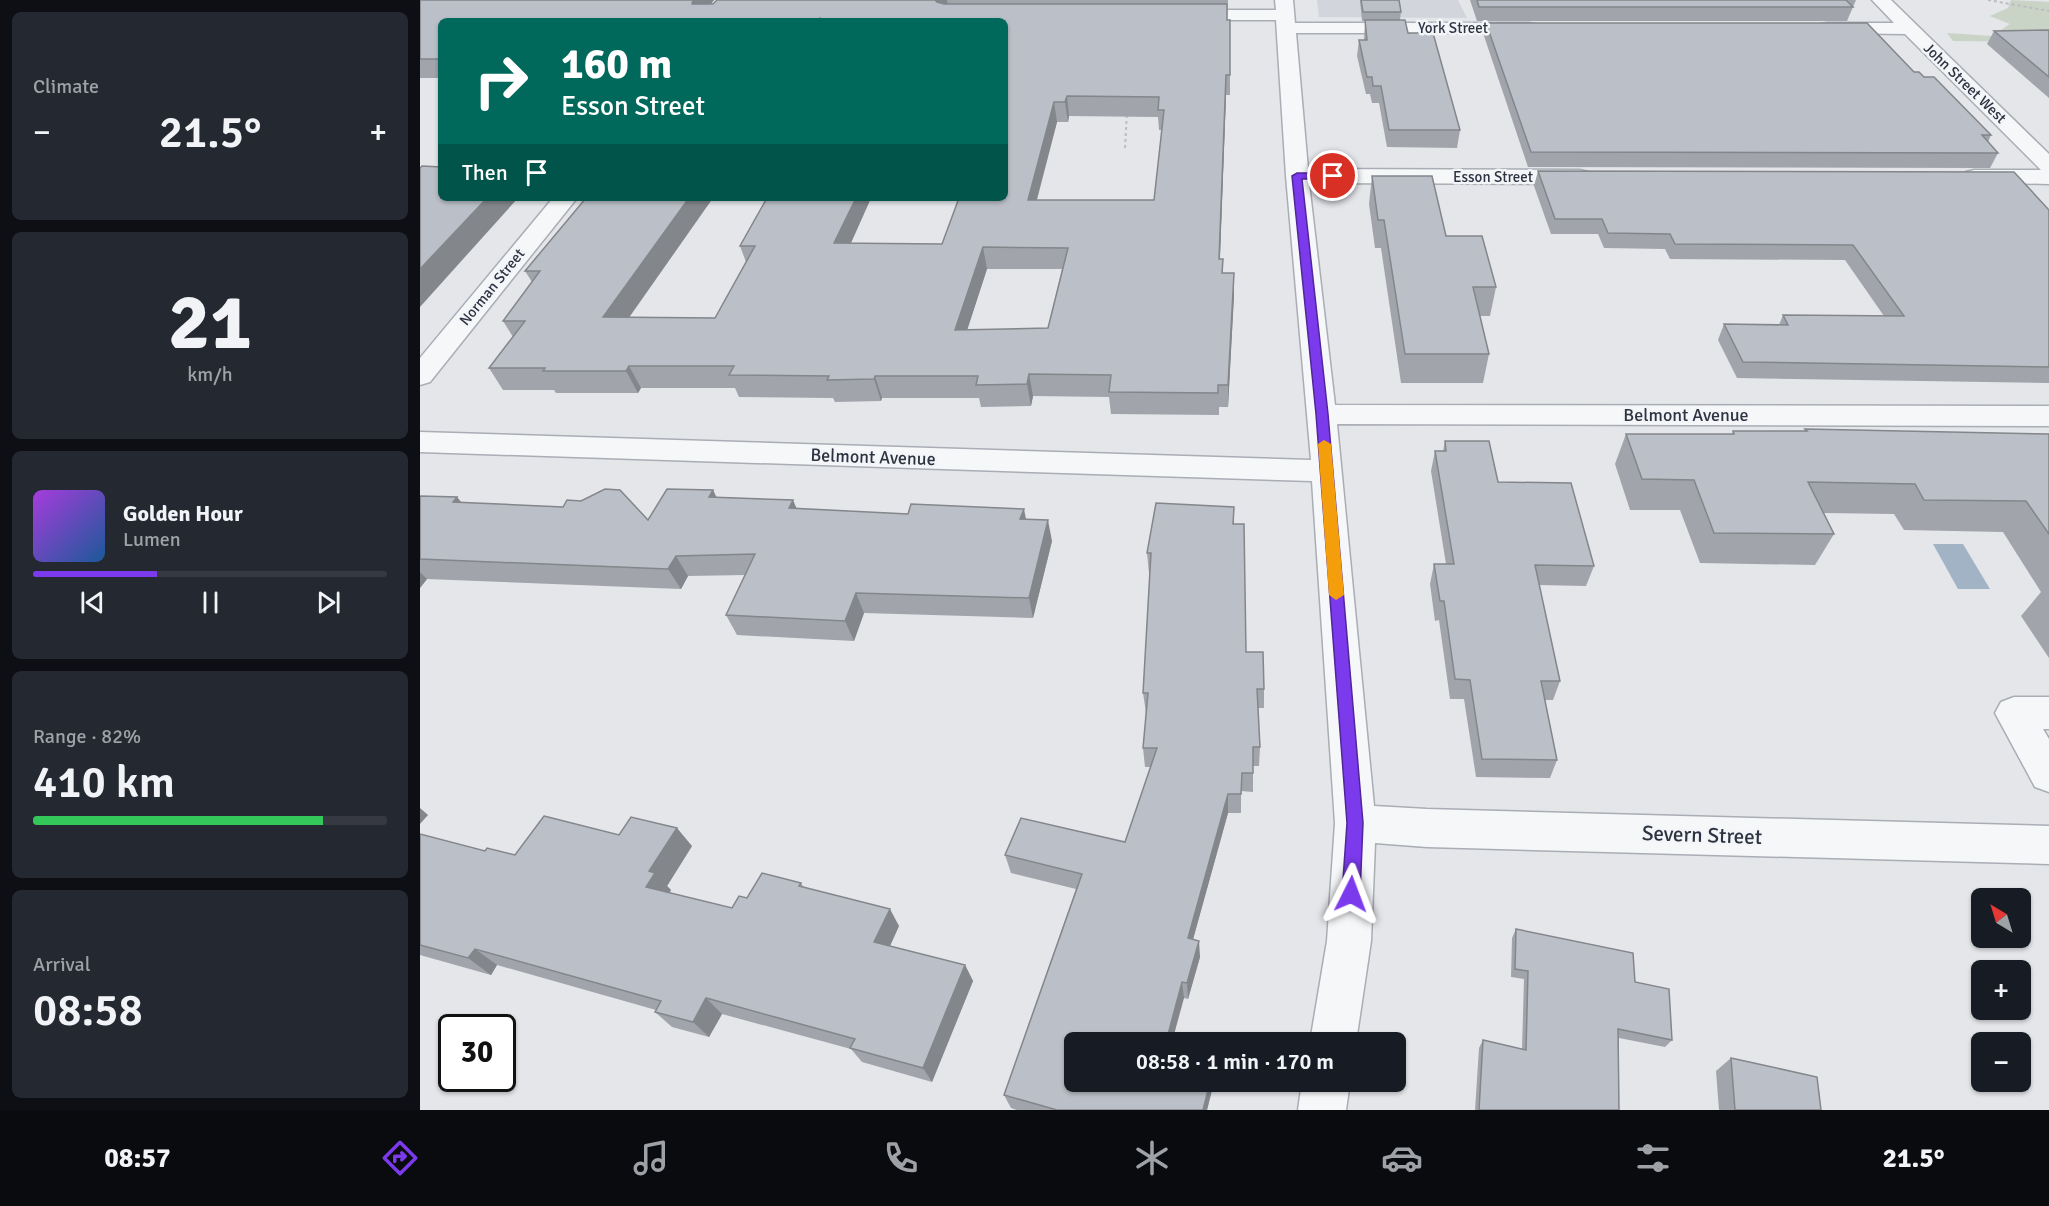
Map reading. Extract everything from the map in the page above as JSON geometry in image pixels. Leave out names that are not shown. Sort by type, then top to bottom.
[{"type":"street","name":"John Street West","points":[[1881,0],[2049,166]]},
{"type":"street","points":[[1284,14],[1297,176],[1322,414],[1355,823],[1349,941],[1335,1032]]},
{"type":"street","name":"York Street","points":[[1168,15],[1284,14],[1552,28]]},
{"type":"street","points":[[1804,28],[1909,29]]},
{"type":"street","name":"Esson Street","points":[[1297,176],[1601,177]]},
{"type":"street","points":[[1959,177],[2049,177]]},
{"type":"street","name":"Norman Street","points":[[420,376],[563,201]]},
{"type":"street","name":"Belmont Avenue","points":[[1322,414],[2049,416]]},
{"type":"street","name":"Belmont Avenue","points":[[420,442],[1326,471]]},
{"type":"street","points":[[2031,713],[2049,775]]},
{"type":"street","name":"Severn Street","points":[[1355,823],[1427,828],[2049,845]]},
{"type":"street","points":[[1322,1110],[1325,1092]]},
{"type":"path","points":[[1988,0],[2049,11]]},
{"type":"path","points":[[1125,148],[1128,106]]},
{"type":"shaded area","points":[[1317,0],[1458,0],[1467,18],[1319,17]]},
{"type":"shaded area","points":[[2011,0],[2049,2],[2049,42],[1953,41],[1947,33],[1992,36],[2010,24],[1990,16],[2008,8]]},
{"type":"water","points":[[1933,544],[1963,544],[1990,589],[1958,589]]},
{"type":"building","points":[[420,0],[693,0],[692,4],[713,4],[717,0],[935,0],[944,4],[1227,4],[1227,20],[1230,20],[1230,75],[1226,75],[1219,259],[1223,259],[1222,273],[1234,273],[1228,385],[1218,385],[1218,393],[1109,392],[1111,375],[1029,374],[1027,384],[976,385],[978,376],[875,376],[874,379],[827,380],[829,376],[729,375],[734,366],[629,366],[626,371],[543,371],[545,368],[489,368],[525,321],[503,321],[540,271],[525,271],[583,201],[687,201],[603,317],[715,318],[755,246],[740,246],[765,201],[855,201],[834,243],[942,244],[958,201],[1008,201],[1008,18],[438,18],[438,59],[420,59]],"holes":[[[1067,96],[1159,97],[1158,110],[1164,110],[1154,200],[1028,200],[1054,102],[1065,102]],[[983,247],[1068,248],[1048,328],[955,330]]]},
{"type":"building","points":[[1361,0],[1399,0],[1401,12],[1363,12]]},
{"type":"building","points":[[1477,0],[1846,0],[1853,7],[1479,7]]},
{"type":"building","points":[[1365,20],[1405,20],[1408,33],[1433,33],[1460,130],[1389,130],[1381,86],[1373,86],[1372,77],[1367,77],[1359,40],[1367,40]]},
{"type":"building","points":[[1486,23],[1867,23],[1914,72],[1919,72],[1924,77],[1934,77],[1991,135],[1982,135],[1998,153],[1531,152]]},
{"type":"building","points":[[2049,30],[2049,77],[1994,31]]},
{"type":"building","points":[[422,166],[438,167],[438,201],[484,201],[420,269],[420,168]]},
{"type":"building","points":[[1538,171],[2014,172],[2049,210],[2049,367],[1743,362],[1724,324],[1788,325],[1783,315],[1904,316],[1853,245],[1675,244],[1670,234],[1608,233],[1602,219],[1555,219]]},
{"type":"building","points":[[1372,176],[1432,176],[1446,236],[1482,236],[1496,287],[1473,287],[1489,354],[1405,354],[1384,220],[1378,220]]},
{"type":"building","points":[[1805,429],[2049,434],[2049,534],[2026,501],[1924,500],[1915,484],[1808,482],[1834,534],[1714,533],[1694,480],[1642,479],[1626,434],[1734,434],[1733,431],[1807,431]]},
{"type":"building","points":[[1445,441],[1489,441],[1498,482],[1571,483],[1594,566],[1535,565],[1560,681],[1541,681],[1557,760],[1482,759],[1470,680],[1455,679],[1444,601],[1440,601],[1434,564],[1454,564],[1435,451],[1446,451]]},
{"type":"building","points":[[605,489],[620,490],[648,520],[667,489],[713,490],[709,497],[793,500],[789,508],[908,514],[911,504],[1024,509],[1020,519],[1048,520],[1029,598],[856,593],[845,621],[726,615],[755,554],[676,556],[668,569],[420,559],[420,496],[457,497],[453,502],[563,507],[567,500],[581,501]]},
{"type":"building","points":[[1156,503],[1234,507],[1233,524],[1244,524],[1246,652],[1263,652],[1264,689],[1257,689],[1260,747],[1253,747],[1253,773],[1242,773],[1241,794],[1228,794],[1188,938],[1199,941],[1187,983],[1182,982],[1169,1032],[1064,1032],[1064,1092],[1208,1092],[1203,1110],[1057,1110],[1004,1095],[1082,874],[1005,855],[1021,818],[1125,842],[1157,748],[1143,748],[1148,693],[1143,693],[1151,553],[1147,553]]},
{"type":"building","points":[[544,816],[619,835],[631,817],[677,828],[649,871],[655,873],[646,887],[732,908],[739,896],[747,898],[762,873],[801,883],[799,886],[890,909],[874,942],[965,965],[923,1068],[850,1048],[855,1039],[706,998],[693,1022],[655,1012],[661,1001],[475,949],[468,958],[420,945],[420,834],[485,851],[487,848],[515,855]]},
{"type":"building","points":[[1516,929],[1633,953],[1635,982],[1669,989],[1672,1040],[1618,1029],[1619,1110],[1479,1110],[1483,1040],[1526,1050],[1528,971],[1515,969]]},
{"type":"building","points":[[1731,1058],[1817,1077],[1821,1110],[1735,1110]]},
{"type":"slow traffic","points":[[1324,444],[1336,595]]},
{"type":"route","points":[[1333,176],[1297,176],[1322,414],[1355,823],[1351,894]]}]
